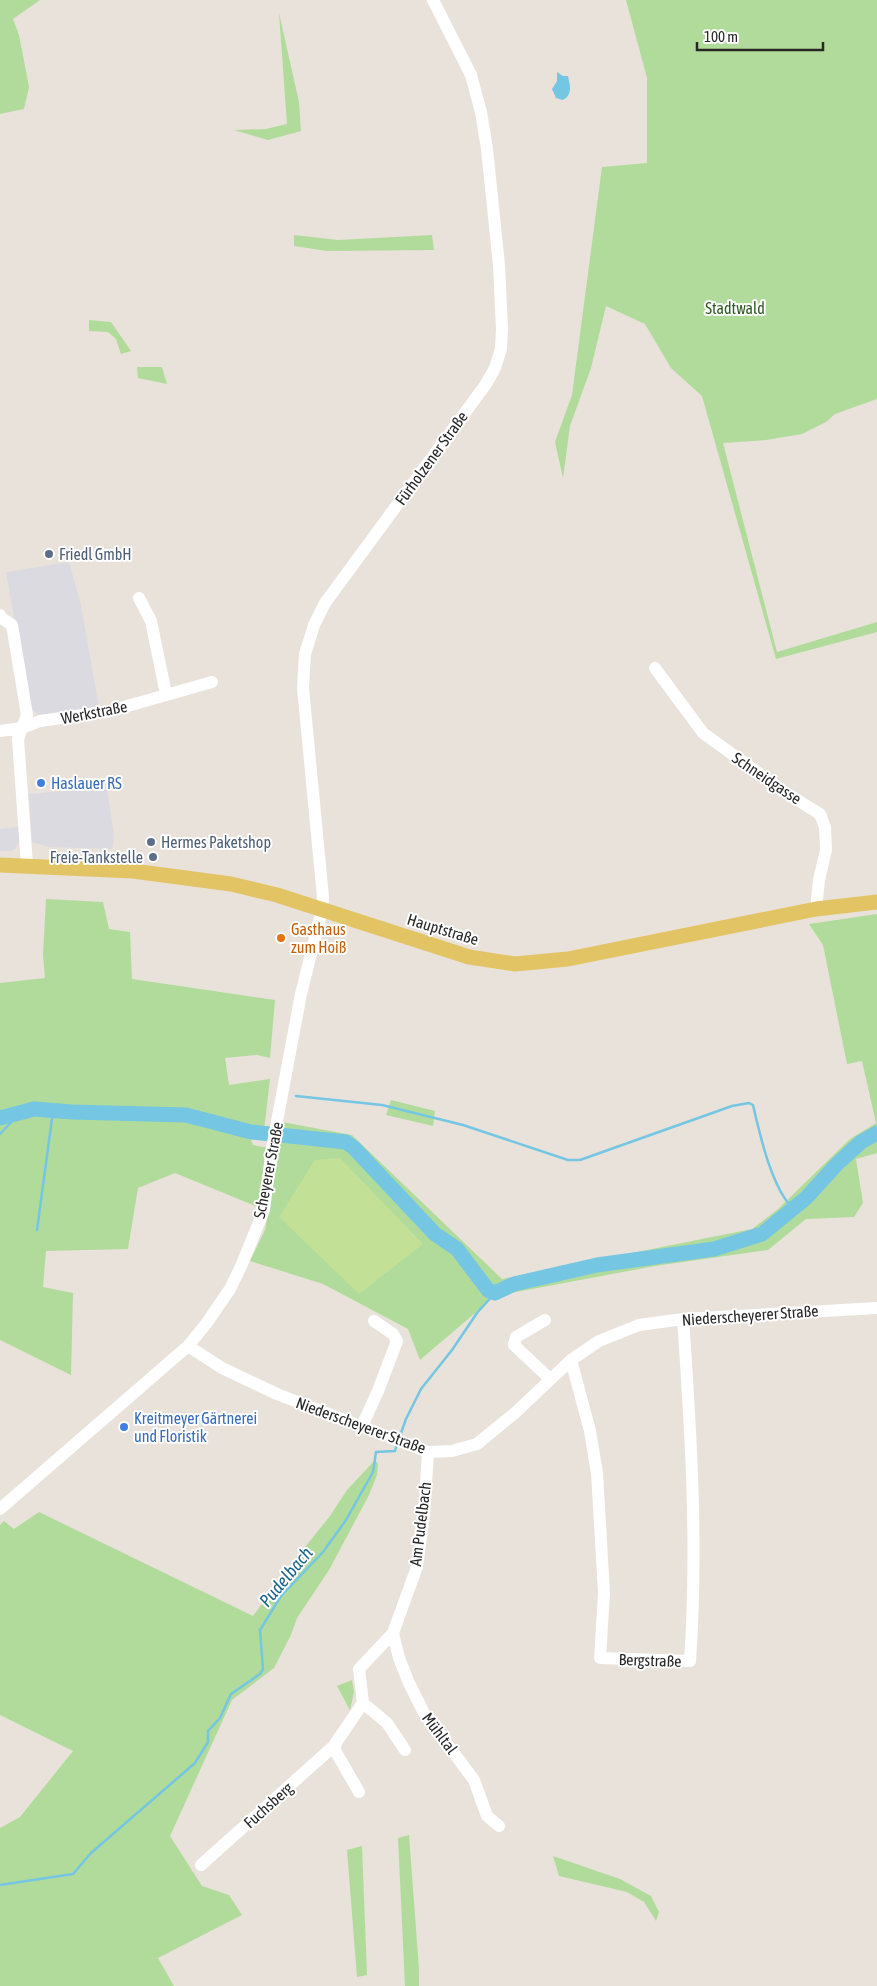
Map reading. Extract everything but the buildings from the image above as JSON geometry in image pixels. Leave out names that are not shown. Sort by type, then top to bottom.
[{"type":"main road","name":"Hauptstraße","points":[[0,865],[132,871],[231,884],[277,895],[469,957],[515,964],[568,959],[816,909],[877,902]]},
{"type":"street","name":"Fürholzener Straße","points":[[322,910],[323,897],[303,688],[305,654],[314,625],[325,603],[486,384],[495,368],[501,349],[499,266],[487,149],[481,112],[472,75],[433,0]]},
{"type":"street","points":[[139,598],[152,621],[166,694]]},
{"type":"street","points":[[0,615],[0,617],[12,624],[27,715],[18,739],[27,865]]},
{"type":"street","name":"Schneidgasse","points":[[655,668],[703,733],[786,793],[820,814],[825,827],[826,850],[819,880],[816,909]]},
{"type":"street","name":"Werkstraße","points":[[0,731],[22,728],[40,721],[110,711],[212,682]]},
{"type":"street","name":"Scheyerer Straße","points":[[0,1509],[188,1346],[230,1289],[264,1210],[272,1148],[301,994],[322,910]]},
{"type":"street","name":"Niederscheyerer Straße","points":[[188,1346],[222,1368],[269,1390],[392,1439],[428,1452],[452,1451],[477,1444],[516,1412],[571,1360],[599,1341],[639,1324],[683,1319],[877,1308]]},
{"type":"street","name":"Bergstraße","points":[[571,1360],[590,1431],[597,1473],[604,1592],[600,1658],[690,1661],[694,1556],[688,1387],[683,1319]]},
{"type":"street","points":[[546,1320],[516,1337],[514,1345],[550,1379]]},
{"type":"street","points":[[362,1426],[378,1391],[396,1341],[393,1334],[374,1321]]},
{"type":"street","name":"Am Pudelbach","points":[[363,1703],[359,1669],[393,1632],[417,1567],[424,1515],[428,1452]]},
{"type":"street","name":"Mühltal","points":[[393,1632],[402,1667],[424,1713],[474,1780],[488,1816],[499,1826]]},
{"type":"street","points":[[363,1703],[388,1723],[405,1750]]},
{"type":"street","name":"Fuchsberg","points":[[201,1866],[336,1744],[363,1703]]},
{"type":"street","points":[[336,1744],[333,1747],[359,1792]]},
{"type":"shaded area","points":[[69,562],[81,605],[99,708],[40,716],[30,707],[6,572]]},
{"type":"shaded area","points":[[107,787],[114,837],[112,849],[49,847],[32,842],[29,794]]},
{"type":"shaded area","points":[[19,827],[20,838],[16,848],[11,851],[0,851],[0,829]]},
{"type":"green space","points":[[0,0],[40,0],[13,19],[19,35],[29,87],[24,109],[0,114]]},
{"type":"green space","name":"Stadtwald","points":[[626,0],[877,0],[877,399],[835,414],[826,422],[802,434],[766,440],[723,443],[777,652],[877,622],[877,632],[776,659],[702,396],[671,368],[645,324],[606,306],[591,368],[570,426],[563,478],[555,442],[572,395],[602,167],[647,163],[647,78]]},
{"type":"green space","points":[[279,13],[299,102],[301,131],[268,140],[234,130],[266,129],[287,124]]},
{"type":"green space","points":[[294,235],[338,240],[432,235],[434,250],[327,251],[294,246]]},
{"type":"green space","points":[[89,320],[111,322],[131,351],[121,354],[116,339],[108,332],[89,331]]},
{"type":"green space","points":[[137,367],[162,367],[167,384],[138,378]]},
{"type":"green space","points":[[46,899],[103,902],[109,929],[130,932],[132,979],[275,1000],[270,1058],[257,1055],[225,1058],[229,1085],[270,1079],[264,1130],[192,1112],[50,1105],[0,1112],[0,983],[45,978],[43,955]]},
{"type":"green space","points":[[877,914],[877,1153],[856,1159],[863,1203],[854,1217],[806,1219],[768,1250],[655,1266],[495,1296],[420,1360],[408,1329],[323,1284],[250,1261],[265,1230],[279,1153],[282,1122],[352,1135],[502,1279],[752,1229],[777,1210],[850,1139],[876,1123],[862,1061],[847,1064],[823,945],[809,924]]},
{"type":"green space","points":[[391,1100],[435,1111],[433,1126],[386,1115]]},
{"type":"green space","points":[[34,1109],[53,1111],[70,1118],[185,1120],[250,1137],[253,1145],[268,1148],[258,1207],[175,1173],[138,1188],[128,1249],[46,1251],[43,1287],[73,1293],[71,1375],[0,1340],[0,1115]]},
{"type":"green space","points":[[340,1158],[423,1244],[359,1294],[279,1217],[315,1160]]},
{"type":"green space","points":[[375,1460],[378,1464],[377,1475],[369,1495],[329,1570],[297,1618],[291,1635],[274,1668],[232,1700],[170,1836],[202,1886],[229,1895],[242,1915],[158,1958],[174,1986],[0,1986],[0,1828],[20,1817],[73,1751],[0,1715],[0,1525],[4,1521],[14,1529],[39,1512],[253,1616],[330,1516],[347,1490]]},
{"type":"green space","points":[[352,1680],[354,1692],[350,1710],[337,1686]]},
{"type":"green space","points":[[409,1835],[419,1986],[405,1986],[398,1838]]},
{"type":"green space","points":[[362,1846],[367,1975],[357,1977],[347,1850]]},
{"type":"green space","points":[[553,1856],[620,1879],[651,1896],[659,1912],[656,1921],[644,1902],[627,1892],[559,1876]]},
{"type":"water","points":[[557,72],[563,76],[568,76],[570,92],[563,100],[556,98],[552,89],[557,81]]},
{"type":"waterway","points":[[296,1096],[382,1105],[463,1125],[568,1160],[580,1160],[732,1106],[749,1103],[753,1105],[767,1160],[778,1187],[793,1209]]},
{"type":"waterway","points":[[0,1118],[34,1109],[186,1115],[251,1132],[346,1142],[354,1148],[435,1234],[457,1249],[488,1290],[495,1293],[514,1284],[597,1265],[714,1249],[762,1234],[806,1198],[837,1164],[861,1142],[877,1133]]},
{"type":"waterway","points":[[37,1230],[53,1111]]},
{"type":"waterway","points":[[0,1134],[19,1114]]},
{"type":"waterway","name":"Pudelbach","points":[[400,1436],[421,1389],[452,1350],[477,1313],[495,1293]]},
{"type":"waterway","name":"Pudelbach","points":[[0,1885],[73,1874],[91,1853],[195,1763],[208,1742],[208,1731],[220,1718],[231,1694],[260,1674],[263,1669],[260,1630],[281,1596],[323,1552],[346,1520],[373,1472],[376,1452],[395,1451],[397,1444]]},
{"type":"place","name":"Friedl GmbH","points":[[49,554]]},
{"type":"place","name":"Haslauer RS","points":[[41,783]]},
{"type":"place","name":"Hermes Paketshop","points":[[151,842]]},
{"type":"place","name":"Freie-Tankstelle","points":[[153,857]]},
{"type":"place","name":"Gasthaus zum Hoiß","points":[[281,938]]},
{"type":"place","name":"Kreitmeyer Gärtnerei und Floristik","points":[[124,1427]]}]
